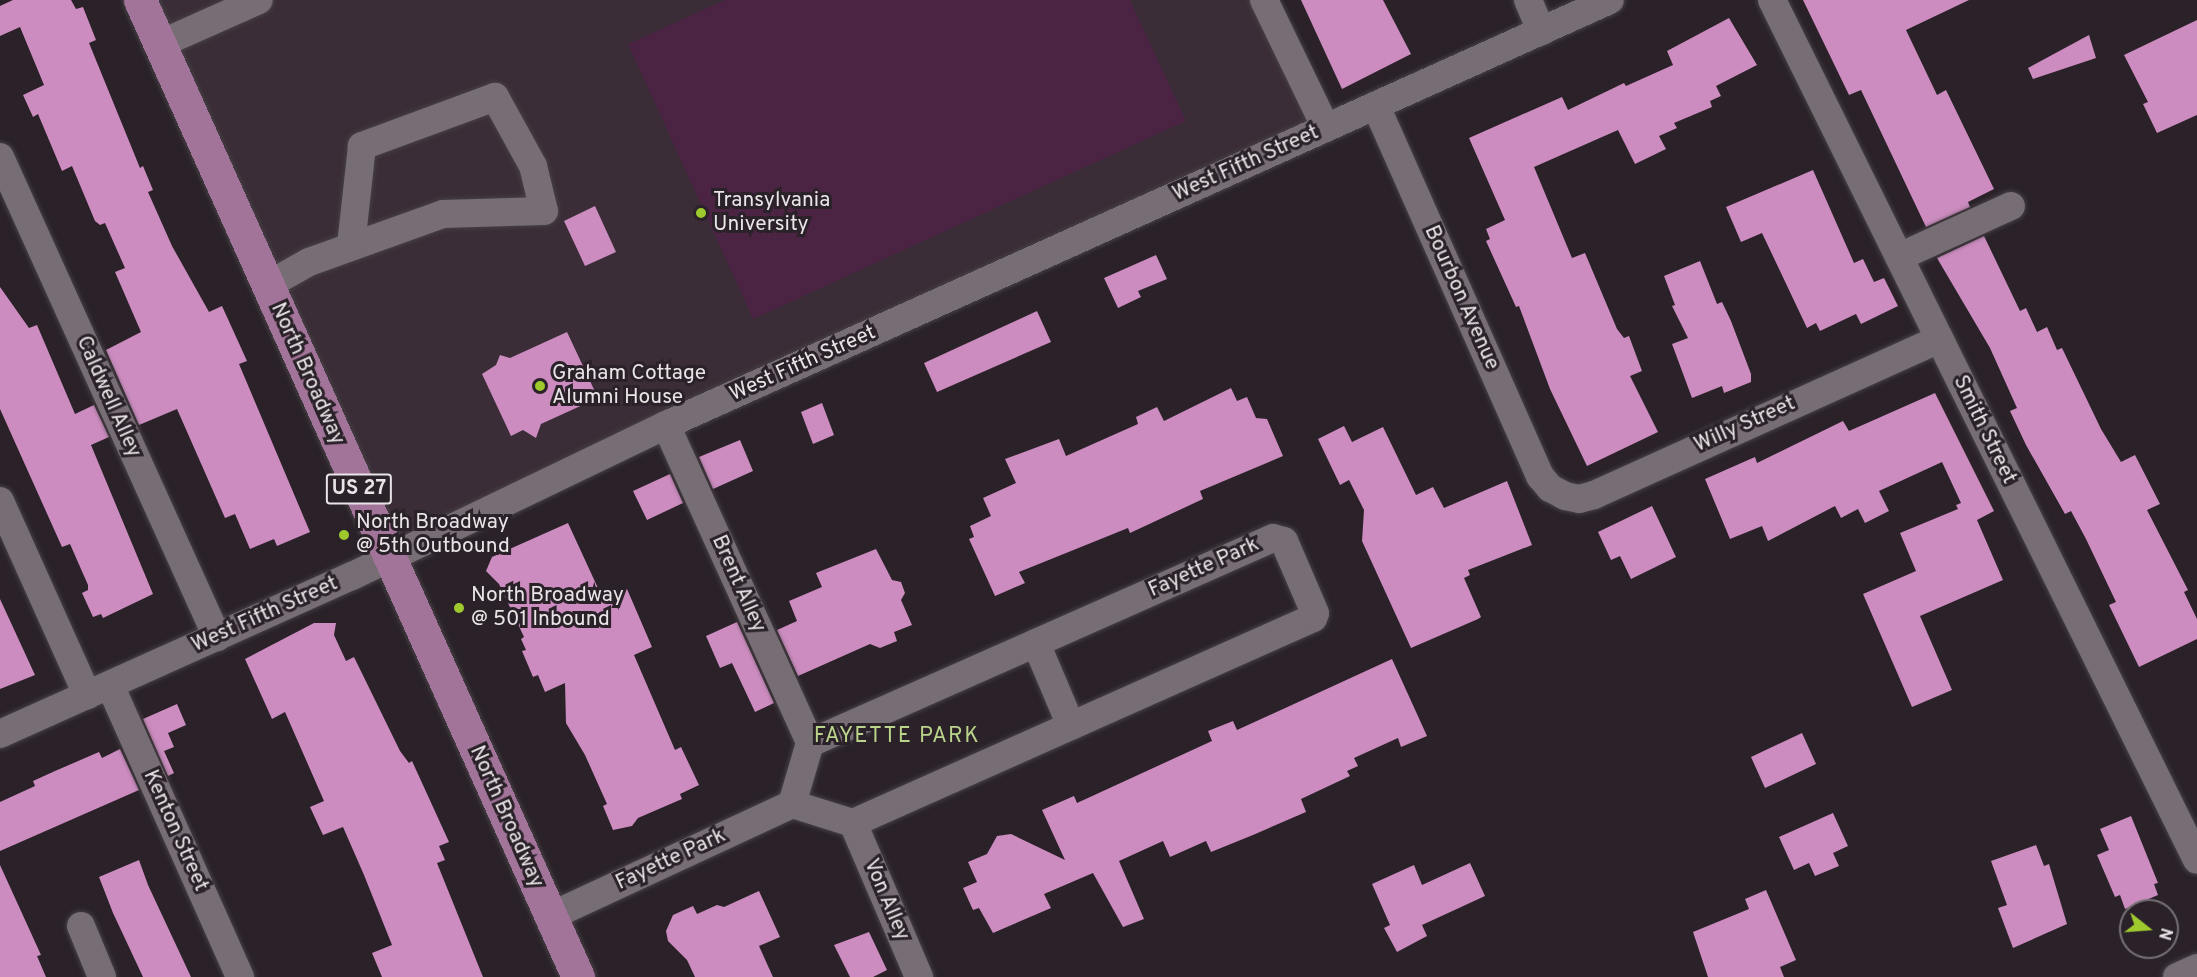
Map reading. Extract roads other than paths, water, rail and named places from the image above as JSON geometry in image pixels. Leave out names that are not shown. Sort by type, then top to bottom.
[{"type":"main road","name":"North Broadway","points":[[140,0],[578,977]]},
{"type":"street","points":[[160,44],[259,0]]},
{"type":"street","points":[[1264,0],[1326,128]]},
{"type":"street","points":[[1528,0],[1541,31]]},
{"type":"street","name":"West Fifth Street","points":[[0,734],[390,558],[666,425],[1610,0]]},
{"type":"street","name":"Smith Street","points":[[1772,0],[2197,860]]},
{"type":"street","points":[[268,285],[309,262],[351,245],[443,214],[544,211],[533,166],[495,97],[362,146],[351,245]]},
{"type":"street","name":"Bourbon Avenue","points":[[1376,106],[1540,476],[1550,488]]},
{"type":"street","name":"Caldwell Alley","points":[[0,157],[217,637]]},
{"type":"street","points":[[1899,257],[2011,206]]},
{"type":"street","name":"Willy Street","points":[[1550,488],[1579,499],[1594,495],[1939,339]]},
{"type":"street","name":"Brent Alley","points":[[666,425],[810,743]]},
{"type":"street","name":"Kenton Street","points":[[0,501],[98,690],[240,977]]},
{"type":"street","name":"Fayette Park","points":[[810,743],[1273,538],[1284,541],[1315,613],[1312,618],[853,823]]},
{"type":"street","points":[[1036,643],[1071,726]]},
{"type":"street","points":[[810,743],[792,804],[853,823]]},
{"type":"street","name":"Fayette Park","points":[[551,916],[792,804]]},
{"type":"street","name":"Von Alley","points":[[853,823],[920,977]]},
{"type":"street","points":[[81,926],[102,977]]},
{"type":"street","points":[[2177,977],[2197,968]]},
{"type":"place","name":"Transylvania University","points":[[701,213]]},
{"type":"place","name":"Graham Cottage Alumni House","points":[[540,386]]},
{"type":"place","name":"North Broadway @ 5th Outbound","points":[[344,535]]},
{"type":"place","name":"North Broadway @ 501 Inbound","points":[[459,608]]},
{"type":"district","name":"FAYETTE PARK","points":[[897,737]]}]
